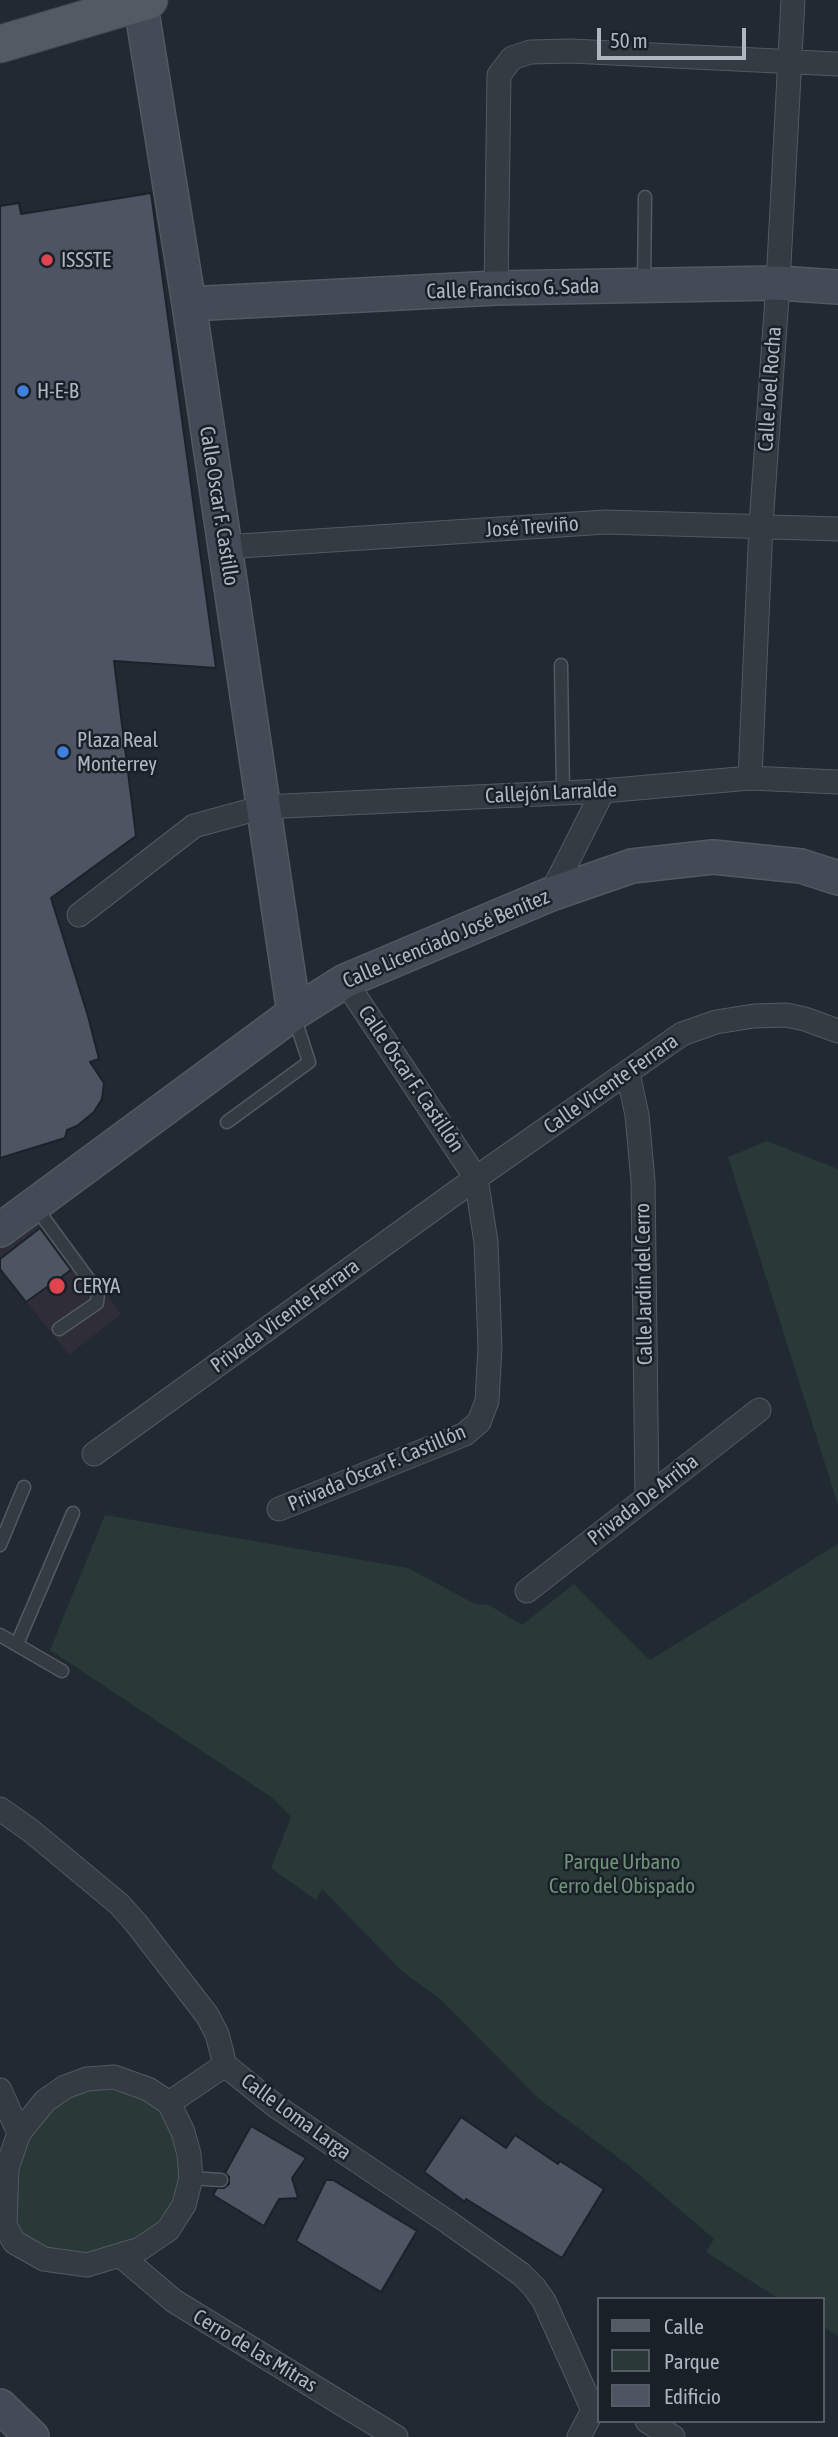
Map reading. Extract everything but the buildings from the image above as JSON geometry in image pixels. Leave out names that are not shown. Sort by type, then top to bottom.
[{"type":"main road","points":[[0,25],[93,0]]},
{"type":"main road","points":[[0,44],[143,1]]},
{"type":"street","name":"Calle Joel Rocha","points":[[750,778],[761,525],[778,283],[793,0]]},
{"type":"street","name":"Calle Oscar F. Castillo","points":[[143,1],[294,1013]]},
{"type":"street","points":[[496,288],[499,75],[512,58],[530,52],[571,51],[838,64]]},
{"type":"street","name":"Calle Francisco G. Sada","points":[[189,304],[496,288],[778,283],[838,287]]},
{"type":"street","name":"José Treviño","points":[[225,547],[606,522],[838,529]]},
{"type":"street","name":"Callejón Larralde","points":[[79,915],[194,826],[263,807],[603,791],[750,778],[838,782]]},
{"type":"street","points":[[551,894],[603,791]]},
{"type":"street","name":"Calle Licenciado José Benítez","points":[[0,1230],[294,1013],[345,981],[551,894],[632,866],[713,857],[801,866],[838,878]]},
{"type":"street","points":[[801,866],[838,893]]},
{"type":"street","name":"Calle Óscar F. Castillón","points":[[345,981],[476,1178]]},
{"type":"street","name":"Calle Vicente Ferrara","points":[[476,1178],[682,1034],[716,1022],[754,1016],[806,1019],[838,1031]]},
{"type":"street","name":"Calle Jardín del Cerro","points":[[628,1073],[637,1115],[643,1181],[647,1496]]},
{"type":"street","name":"Privada Vicente Ferrara","points":[[94,1454],[476,1178]]},
{"type":"street","name":"Privada Óscar F. Castillón","points":[[279,1509],[465,1434],[479,1422],[488,1401],[490,1348],[486,1242],[476,1178]]},
{"type":"street","name":"Privada De Arriba","points":[[527,1591],[759,1410]]},
{"type":"street","name":"Calle Loma Larga","points":[[0,1809],[30,1830],[119,1904],[136,1923],[207,2015],[217,2034],[225,2065],[277,2107],[521,2274],[544,2301],[596,2411]]},
{"type":"street","points":[[169,2103],[225,2065]]},
{"type":"street","points":[[114,2077],[148,2089],[169,2103],[183,2132],[189,2154],[191,2178],[184,2205],[168,2230],[140,2249],[87,2265],[44,2259],[7,2249],[7,2168],[19,2133],[45,2101],[65,2087],[87,2078],[114,2077]]},
{"type":"street","points":[[0,2090],[19,2133]]},
{"type":"street","name":"Cerro de las Mitras","points":[[121,2256],[174,2301],[396,2437]]},
{"type":"street","points":[[0,2406],[32,2437]]},
{"type":"street","points":[[579,2437],[596,2411]]},
{"type":"street","points":[[650,2423],[673,2437]]},
{"type":"lane","points":[[644,285],[645,197]]},
{"type":"lane","points":[[561,665],[563,793]]},
{"type":"lane","points":[[227,1122],[309,1062],[294,1013]]},
{"type":"lane","points":[[34,1205],[98,1292],[97,1303],[59,1329]]},
{"type":"lane","points":[[0,1545],[24,1487]]},
{"type":"lane","points":[[17,1644],[73,1513]]},
{"type":"lane","points":[[0,1634],[62,1671]]},
{"type":"lane","points":[[191,2178],[221,2180]]},
{"type":"shaded area","name":"CERYA","points":[[50,1212],[121,1314],[69,1355],[0,1269],[0,1248]]},
{"type":"green space","points":[[767,1141],[838,1169],[838,1505],[728,1157]]},
{"type":"green space","name":"Parque Urbano Cerro del Obispado","points":[[105,1515],[408,1568],[475,1604],[489,1605],[522,1625],[574,1584],[650,1660],[838,1544],[838,2336],[824,2327],[824,2297],[776,2297],[706,2252],[714,2239],[628,2165],[538,2098],[439,1998],[403,1972],[322,1889],[316,1900],[271,1868],[291,1817],[271,1797],[50,1650]]},
{"type":"green space","points":[[65,2087],[148,2089],[189,2154],[168,2230],[87,2265],[14,2242],[7,2168]]},
{"type":"place","name":"ISSSTE","points":[[47,260]]},
{"type":"place","name":"H-E-B","points":[[23,391]]},
{"type":"place","name":"Plaza Real Monterrey","points":[[63,752]]},
{"type":"place","name":"CERYA","points":[[57,1286]]}]
